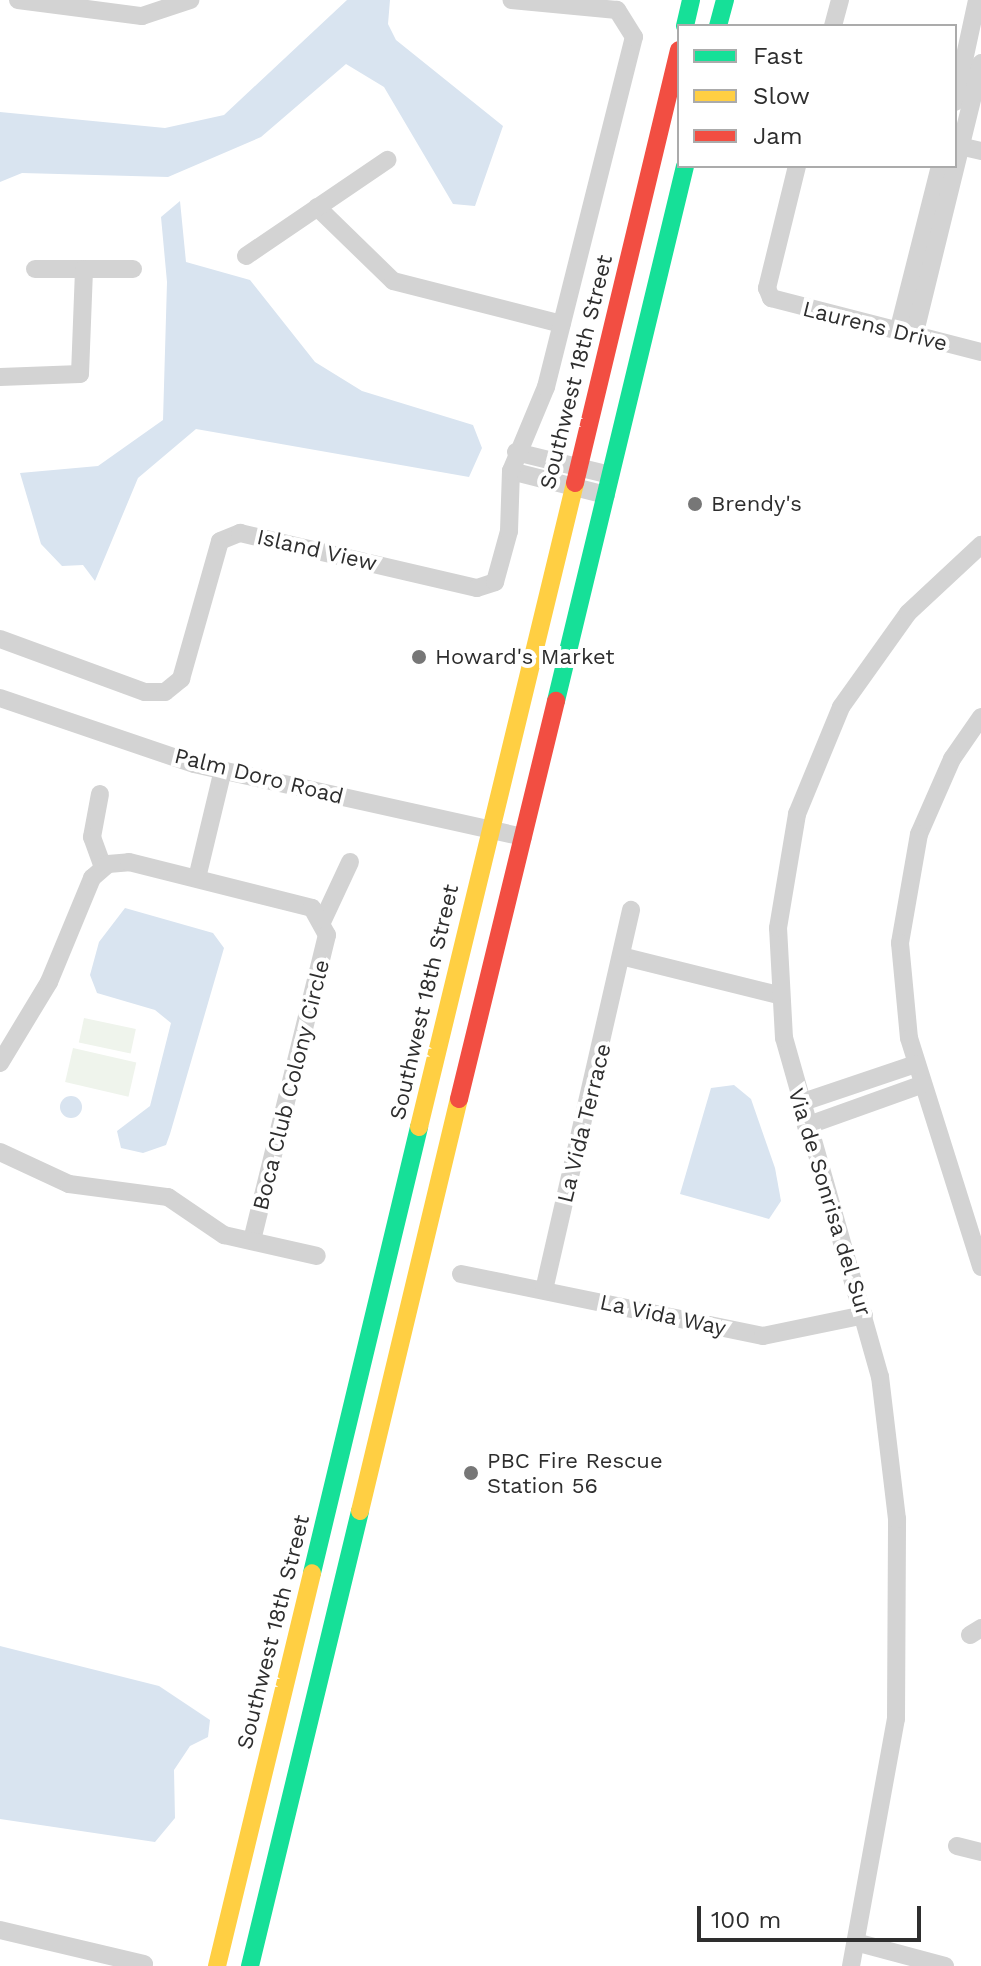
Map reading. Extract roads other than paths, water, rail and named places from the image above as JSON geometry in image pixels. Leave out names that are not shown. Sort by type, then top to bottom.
[{"type":"main road","points":[[685,24],[691,0]]},
{"type":"main road","points":[[719,24],[725,0]]},
{"type":"main road","name":"Southwest 18th Street","points":[[217,1966],[677,58]]},
{"type":"main road","points":[[250,1966],[685,168]]},
{"type":"street","points":[[21,0],[142,16],[190,0]]},
{"type":"street","name":"Island View","points":[[0,639],[145,692],[165,692],[181,679],[220,541],[240,533],[487,588],[509,531],[511,471],[516,452],[546,387],[632,26],[606,7],[511,0]]},
{"type":"street","points":[[834,24],[840,0]]},
{"type":"street","points":[[957,93],[977,0]]},
{"type":"street","points":[[981,63],[958,146],[981,151]]},
{"type":"street","points":[[246,256],[387,160]]},
{"type":"street","name":"Laurens Drive","points":[[797,168],[767,288],[771,298],[981,352]]},
{"type":"street","points":[[906,334],[940,168]]},
{"type":"street","points":[[906,334],[952,168]]},
{"type":"street","points":[[317,207],[393,281],[562,324]]},
{"type":"street","points":[[35,269],[133,269]]},
{"type":"street","points":[[0,377],[80,374],[84,269]]},
{"type":"street","points":[[516,452],[610,475]]},
{"type":"street","points":[[511,471],[606,495]]},
{"type":"street","name":"Via de Sonrisa del Sur","points":[[851,1966],[859,1943],[887,1797],[900,1610],[891,1454],[864,1315],[806,1126],[779,995],[786,862],[822,745],[881,645],[981,545]]},
{"type":"street","name":"Palm Doro Road","points":[[0,698],[223,770],[523,837]]},
{"type":"street","points":[[981,717],[933,796],[903,901],[901,984],[916,1064],[981,1267]]},
{"type":"street","points":[[197,878],[223,770]]},
{"type":"street","points":[[0,1063],[103,867],[92,837],[100,794]]},
{"type":"street","points":[[103,867],[129,862],[197,878],[301,904],[323,920],[350,862]]},
{"type":"street","name":"La Vida Terrace","points":[[544,1290],[625,957],[631,910]]},
{"type":"street","name":"Boca Club Colony Circle","points":[[252,1241],[319,974],[323,920]]},
{"type":"street","points":[[625,957],[779,995]]},
{"type":"street","points":[[800,1103],[916,1064]]},
{"type":"street","points":[[806,1126],[923,1084]]},
{"type":"street","name":"Boca Club Colony Circle","points":[[0,1152],[92,1190],[168,1197],[215,1231],[317,1256]]},
{"type":"street","name":"La Vida Way","points":[[461,1274],[763,1336],[864,1315]]},
{"type":"street","points":[[957,1846],[981,1852]]},
{"type":"street","points":[[0,1930],[70,1957],[144,1964]]},
{"type":"street","points":[[859,1943],[945,1966]]},
{"type":"place","name":"Brendy's","points":[[695,504]]},
{"type":"place","name":"Howard's Market","points":[[419,657]]},
{"type":"place","name":"PBC Fire Rescue Station 56","points":[[471,1473]]}]
